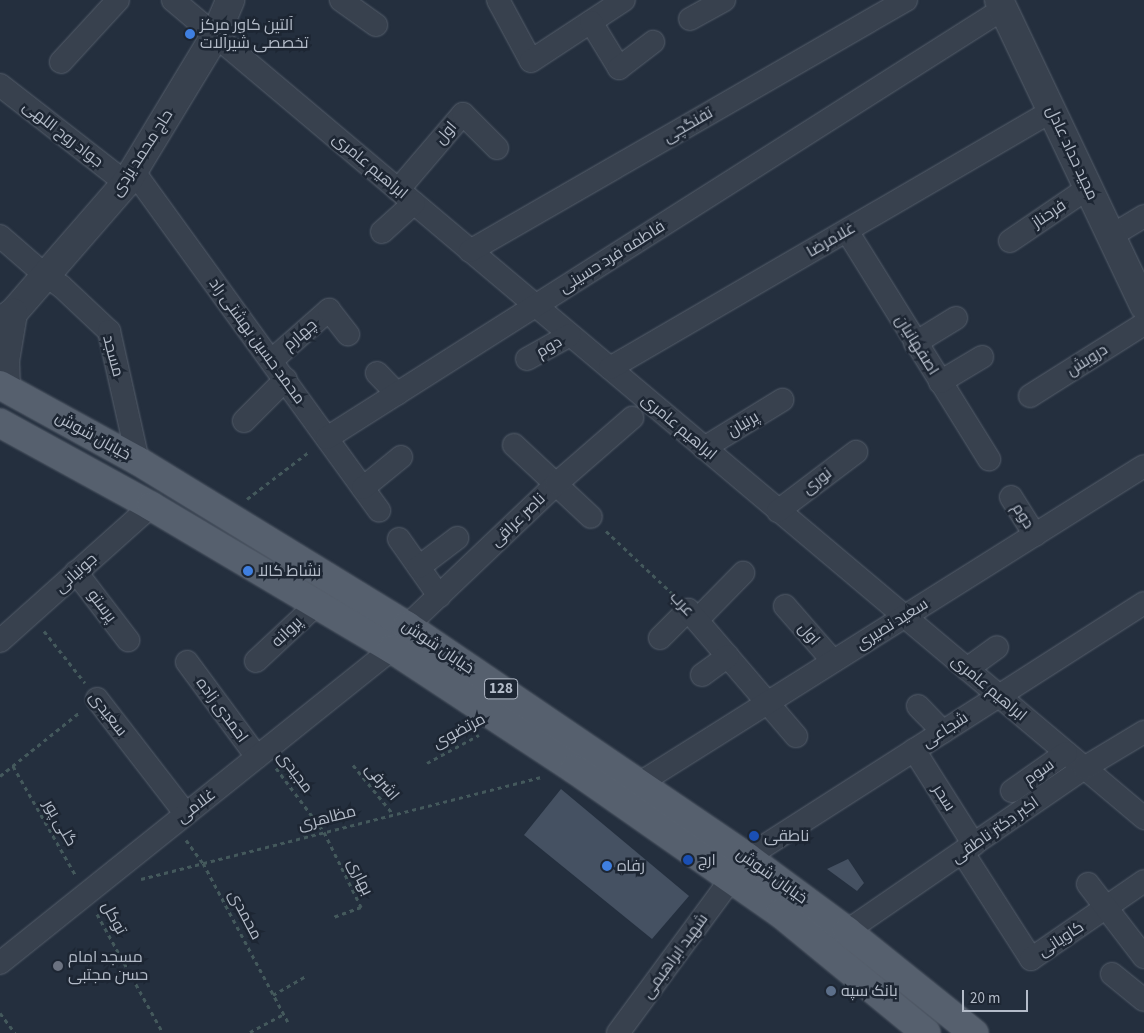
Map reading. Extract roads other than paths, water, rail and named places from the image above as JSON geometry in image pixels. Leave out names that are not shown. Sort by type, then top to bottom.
[{"type":"main road","name":"خیابان شوش","points":[[3,387],[138,461],[227,514],[407,626],[640,783],[739,868],[780,913],[926,1033]]},
{"type":"main road","points":[[0,418],[3,387]]},
{"type":"main road","name":"خیابان شوش","points":[[0,423],[151,506],[318,603],[392,649],[574,769],[847,931],[974,1033]]},
{"type":"street","points":[[61,62],[118,0]]},
{"type":"street","name":"ابراهیم عامری","points":[[173,0],[1144,818]]},
{"type":"street","name":"حاج محمد یزدی","points":[[3,387],[7,317],[46,276],[130,177],[215,36],[230,0]]},
{"type":"street","points":[[341,0],[376,25]]},
{"type":"street","points":[[498,0],[531,61],[624,0]]},
{"type":"street","name":"تفنگچی","points":[[470,251],[906,0]]},
{"type":"street","points":[[690,19],[718,1]]},
{"type":"street","name":"مجید حداد عادل","points":[[1006,3],[1052,111],[1144,306]]},
{"type":"street","name":"فاطمه فرد حسینی","points":[[327,438],[1006,3]]},
{"type":"street","points":[[591,22],[620,68],[653,42]]},
{"type":"street","name":"جواد روح اللهی","points":[[0,85],[130,177]]},
{"type":"street","name":"غلامرضا","points":[[610,368],[1052,111]]},
{"type":"street","name":"اول","points":[[406,197],[463,114],[497,148]]},
{"type":"street","name":"محمد حسین بهشتی راد","points":[[130,177],[272,360],[380,511]]},
{"type":"street","name":"فرحناز","points":[[1010,241],[1088,188]]},
{"type":"street","points":[[382,232],[406,197]]},
{"type":"street","points":[[1111,236],[1144,216]]},
{"type":"street","name":"اصفهانیان","points":[[847,231],[989,459]]},
{"type":"street","name":"مسجد","points":[[0,236],[46,276],[61,286],[109,331],[138,461]]},
{"type":"street","name":"چهارم","points":[[272,360],[329,310],[348,334]]},
{"type":"street","points":[[915,343],[956,318]]},
{"type":"street","name":"درویش","points":[[1030,396],[1144,324]]},
{"type":"street","name":"دوم","points":[[527,359],[570,335]]},
{"type":"street","points":[[940,382],[982,357]]},
{"type":"street","points":[[377,373],[397,394]]},
{"type":"street","points":[[244,421],[286,379]]},
{"type":"street","name":"پرنیان","points":[[704,448],[782,400]]},
{"type":"street","name":"ناصر عراقی","points":[[407,626],[556,484],[632,418]]},
{"type":"street","points":[[514,445],[591,517]]},
{"type":"street","name":"نوری","points":[[778,511],[856,452]]},
{"type":"street","points":[[363,488],[401,457]]},
{"type":"street","name":"سعید نصیری","points":[[640,783],[1144,466]]},
{"type":"street","name":"دوم","points":[[1011,497],[1035,535]]},
{"type":"street","name":"جونیانی","points":[[0,641],[151,506]]},
{"type":"street","points":[[419,567],[457,538]]},
{"type":"street","points":[[399,539],[438,596]]},
{"type":"street","name":"پرستو","points":[[76,572],[128,640]]},
{"type":"street","points":[[660,638],[693,615],[743,573]]},
{"type":"street","name":"پروانه","points":[[256,662],[318,603]]},
{"type":"street","name":"شجاعی","points":[[739,868],[914,750],[1144,603]]},
{"type":"street","name":"اول","points":[[785,606],[833,661]]},
{"type":"street","name":"عرب","points":[[693,615],[796,736]]},
{"type":"street","points":[[967,669],[997,647]]},
{"type":"street","name":"غلامی","points":[[1,960],[392,649]]},
{"type":"street","points":[[702,675],[728,656]]},
{"type":"street","name":"احمدی زاده","points":[[187,662],[260,755]]},
{"type":"street","name":"سعیدی","points":[[97,699],[179,819]]},
{"type":"street","points":[[918,706],[943,732]]},
{"type":"street","name":"اکبر دکتر ناطقی","points":[[847,931],[1084,768],[1144,732]]},
{"type":"street","name":"سحر","points":[[914,750],[968,849]]},
{"type":"street","name":"سوم","points":[[1012,791],[1066,753]]},
{"type":"street","name":"کاویانی","points":[[968,849],[1031,958],[1144,882]]},
{"type":"street","name":"شهید ابراهیمی","points":[[618,1033],[739,868]]},
{"type":"street","points":[[1088,884],[1144,957]]},
{"type":"street","points":[[1112,974],[1144,1000]]},
{"type":"place","name":"آلتین کاور مرکز تخصصی شیرآلات","points":[[190,34]]},
{"type":"place","name":"نشاط کالا","points":[[248,571]]},
{"type":"place","name":"ناطقی","points":[[754,836]]},
{"type":"place","name":"ارج","points":[[688,860]]},
{"type":"place","name":"رفاه","points":[[607,866]]},
{"type":"place","name":"مسجد امام حسن مجتبی","points":[[58,966]]},
{"type":"place","name":"بانک سپه","points":[[831,991]]}]
